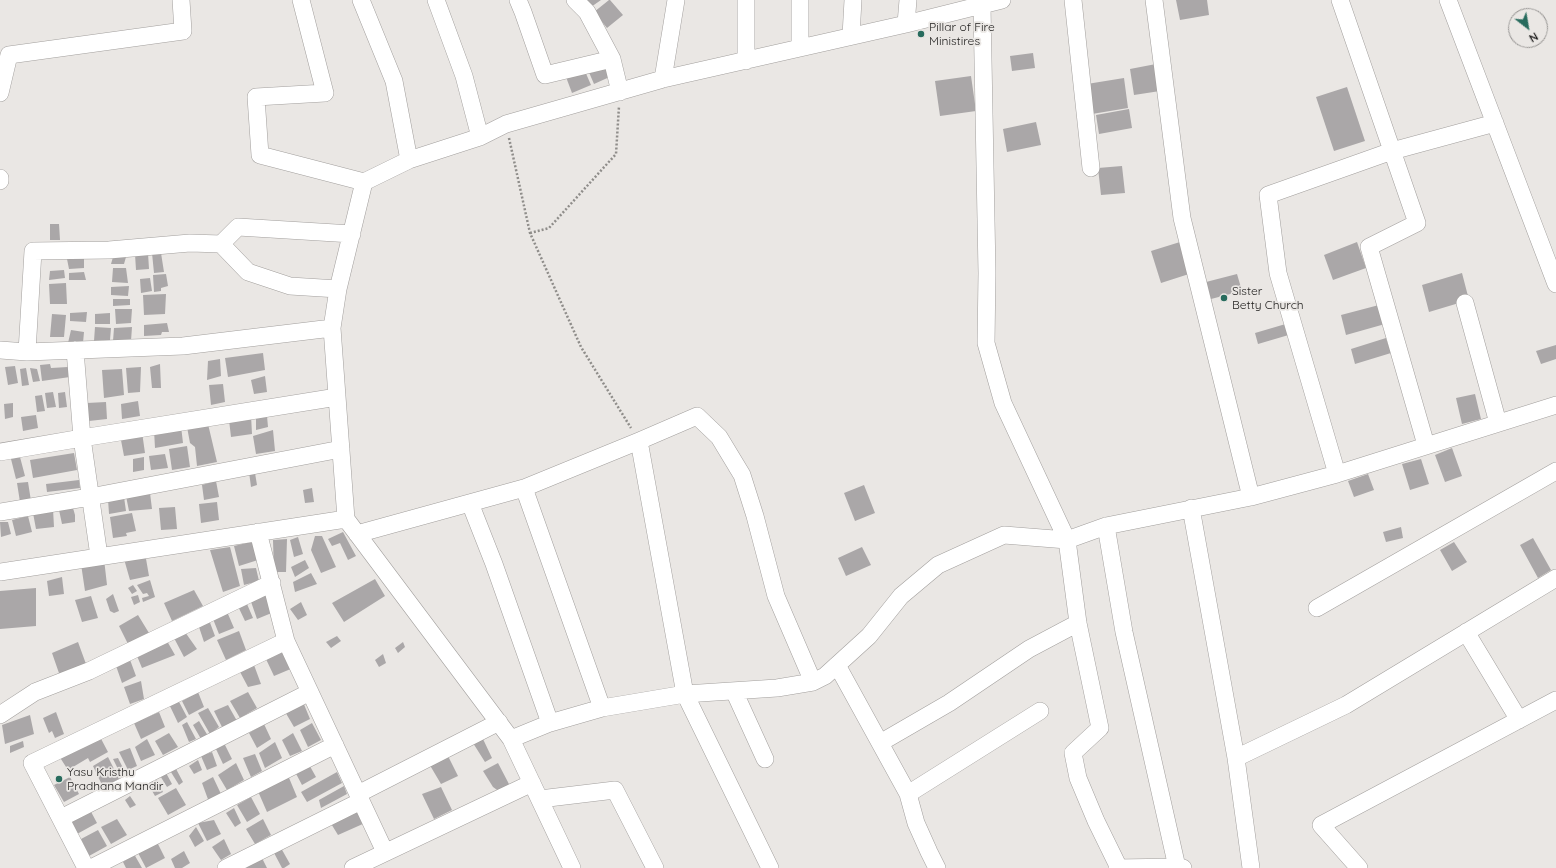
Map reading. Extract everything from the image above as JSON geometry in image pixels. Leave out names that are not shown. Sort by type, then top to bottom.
[{"type":"street","points":[[0,93],[9,55],[183,31],[180,0]]},
{"type":"street","points":[[301,0],[325,93],[256,97],[260,155],[364,182],[409,160],[480,137],[506,124],[663,79],[906,24],[958,5],[982,6],[1002,0]]},
{"type":"street","points":[[360,0],[394,81],[409,160]]},
{"type":"street","points":[[436,0],[464,76],[480,137]]},
{"type":"street","points":[[575,0],[587,12],[612,59],[620,92]]},
{"type":"street","points":[[663,79],[676,0]]},
{"type":"street","points":[[746,0],[746,61]]},
{"type":"street","points":[[800,0],[800,48]]},
{"type":"street","points":[[851,36],[853,0]]},
{"type":"street","points":[[906,24],[908,0]]},
{"type":"street","points":[[1073,0],[1091,168]]},
{"type":"street","points":[[1154,0],[1182,218],[1251,497]]},
{"type":"street","points":[[1340,0],[1385,126],[1417,223],[1369,247],[1426,445]]},
{"type":"street","points":[[1448,0],[1556,284]]},
{"type":"street","points":[[525,4],[545,75],[612,59]]},
{"type":"street","points":[[982,6],[987,273],[986,343],[1003,402],[1067,540],[1078,623],[1100,728],[1073,753],[1078,778],[1118,868],[1180,867],[1124,632],[1106,526]]},
{"type":"street","points":[[1337,474],[1278,273],[1268,195],[1392,151],[1495,123]]},
{"type":"street","points":[[364,182],[338,289],[332,328],[346,519],[511,739],[572,868]]},
{"type":"street","points":[[221,244],[238,227],[352,234]]},
{"type":"street","points":[[27,352],[33,251],[110,250],[190,243],[221,244],[248,272],[290,286],[338,289]]},
{"type":"street","points":[[1465,303],[1498,423]]},
{"type":"street","points":[[0,350],[27,352],[183,346],[332,328]]},
{"type":"street","points":[[75,350],[82,438],[98,556]]},
{"type":"street","points":[[0,452],[337,397]]},
{"type":"street","points":[[511,739],[550,723],[602,708],[685,694],[778,688],[813,682],[825,676],[869,636],[901,596],[938,565],[1004,535],[1067,540],[1106,526],[1251,497],[1337,474],[1556,405]]},
{"type":"street","points":[[357,534],[524,488],[639,442],[697,416],[719,437],[742,475],[755,516],[776,596],[813,682]]},
{"type":"street","points":[[639,442],[685,694],[770,868]]},
{"type":"street","points":[[0,512],[90,497],[341,449]]},
{"type":"street","points":[[1317,608],[1556,471]]},
{"type":"street","points":[[524,488],[602,708]]},
{"type":"street","points":[[470,503],[494,564],[550,723]]},
{"type":"street","points":[[1191,508],[1236,758],[1251,868]]},
{"type":"street","points":[[0,572],[346,519]]},
{"type":"street","points":[[258,532],[286,641],[385,852]]},
{"type":"street","points":[[1236,758],[1346,705],[1556,578]]},
{"type":"street","points":[[0,715],[35,692],[90,671],[272,583]]},
{"type":"street","points":[[880,743],[949,703],[1029,649],[1078,623]]},
{"type":"street","points":[[1466,632],[1519,720]]},
{"type":"street","points":[[86,868],[32,763],[286,641]]},
{"type":"street","points":[[837,665],[908,794],[916,823],[938,868]]},
{"type":"street","points":[[734,691],[765,759]]},
{"type":"street","points":[[61,818],[310,692]]},
{"type":"street","points":[[1359,868],[1321,825],[1556,700]]},
{"type":"street","points":[[908,794],[1040,711]]},
{"type":"street","points":[[226,868],[499,722]]},
{"type":"street","points":[[91,868],[335,745]]},
{"type":"street","points":[[353,868],[532,783]]},
{"type":"street","points":[[540,800],[615,790],[655,868]]},
{"type":"path","points":[[530,233],[549,228],[616,154],[620,92]]},
{"type":"path","points":[[506,124],[530,233],[581,347],[639,442]]},
{"type":"building","points":[[586,0],[601,0],[591,7]]},
{"type":"building","points":[[609,0],[623,15],[607,28],[594,12]]},
{"type":"building","points":[[1176,0],[1207,0],[1209,15],[1180,20]]},
{"type":"building","points":[[1033,53],[1035,68],[1012,71],[1010,56]]},
{"type":"building","points":[[608,62],[614,75],[594,84],[588,70]]},
{"type":"building","points":[[1156,64],[1160,91],[1134,95],[1130,69]]},
{"type":"building","points":[[584,69],[591,85],[572,93],[566,77]]},
{"type":"building","points":[[971,76],[976,111],[940,116],[935,81]]},
{"type":"building","points":[[1124,78],[1128,108],[1092,114],[1087,84]]},
{"type":"building","points":[[1347,87],[1365,141],[1334,151],[1316,97]]},
{"type":"building","points":[[1129,109],[1132,128],[1099,134],[1096,115]]},
{"type":"building","points":[[1036,122],[1041,145],[1007,152],[1003,129]]},
{"type":"building","points":[[1122,166],[1125,193],[1101,195],[1098,168]]},
{"type":"building","points":[[50,224],[59,224],[60,240],[50,240]]},
{"type":"building","points":[[1180,242],[1189,274],[1161,283],[1151,251]]},
{"type":"building","points":[[1357,242],[1366,268],[1333,280],[1324,255]]},
{"type":"building","points":[[148,253],[149,269],[136,270],[135,254]]},
{"type":"building","points":[[152,253],[161,253],[164,272],[154,273]]},
{"type":"building","points":[[113,257],[126,257],[124,264],[111,264]]},
{"type":"building","points":[[67,259],[84,259],[84,268],[69,269]]},
{"type":"building","points":[[113,268],[126,268],[128,283],[112,282]]},
{"type":"building","points":[[64,270],[65,278],[49,280],[50,271]]},
{"type":"building","points":[[84,272],[86,280],[69,280],[69,273]]},
{"type":"building","points":[[1462,273],[1469,300],[1429,312],[1422,285]]},
{"type":"building","points":[[166,274],[168,286],[161,288],[161,291],[154,292],[153,275]]},
{"type":"building","points":[[1237,274],[1242,291],[1211,299],[1206,282]]},
{"type":"building","points":[[150,278],[152,291],[141,293],[140,279]]},
{"type":"building","points":[[66,283],[67,304],[50,304],[49,284]]},
{"type":"building","points":[[129,286],[128,296],[111,295],[111,287]]},
{"type":"building","points":[[166,294],[165,314],[144,315],[143,295]]},
{"type":"building","points":[[113,299],[130,299],[130,305],[113,306]]},
{"type":"building","points":[[1379,305],[1385,324],[1346,335],[1341,315]]},
{"type":"building","points":[[115,309],[132,309],[131,323],[116,324]]},
{"type":"building","points":[[87,312],[86,322],[70,321],[70,313]]},
{"type":"building","points":[[110,313],[110,324],[95,324],[95,314]]},
{"type":"building","points":[[52,314],[66,315],[64,337],[50,337]]},
{"type":"building","points":[[167,323],[169,332],[162,332],[161,335],[144,336],[144,325]]},
{"type":"building","points":[[1289,323],[1292,334],[1258,344],[1255,333]]},
{"type":"building","points":[[95,327],[111,328],[110,340],[94,341]]},
{"type":"building","points":[[132,327],[131,341],[113,341],[114,328]]},
{"type":"building","points":[[71,330],[84,332],[83,343],[68,343]]},
{"type":"building","points":[[1386,338],[1391,353],[1355,364],[1351,349]]},
{"type":"building","points":[[1556,345],[1556,359],[1541,364],[1536,351]]},
{"type":"building","points":[[263,353],[265,370],[228,377],[225,358]]},
{"type":"building","points":[[220,359],[221,376],[207,380],[208,361]]},
{"type":"building","points":[[50,364],[51,368],[68,367],[70,377],[42,381],[40,365]]},
{"type":"building","points":[[160,364],[161,388],[152,388],[150,367]]},
{"type":"building","points":[[15,366],[18,383],[8,385],[5,367]]},
{"type":"building","points":[[141,367],[140,392],[128,393],[126,368]]},
{"type":"building","points":[[26,368],[29,385],[22,386],[20,369]]},
{"type":"building","points":[[30,368],[37,369],[40,381],[33,382]]},
{"type":"building","points":[[122,369],[124,395],[104,398],[102,370]]},
{"type":"building","points":[[265,376],[267,392],[254,394],[251,380]]},
{"type":"building","points":[[223,384],[225,402],[211,405],[209,385]]},
{"type":"building","points":[[53,392],[56,407],[47,408],[45,393]]},
{"type":"building","points":[[65,392],[67,407],[59,408],[58,393]]},
{"type":"building","points":[[1475,394],[1481,419],[1462,424],[1456,398]]},
{"type":"building","points":[[42,395],[45,411],[37,412],[35,396]]},
{"type":"building","points":[[138,401],[140,416],[122,419],[121,404]]},
{"type":"building","points":[[106,402],[107,419],[89,421],[87,403]]},
{"type":"building","points":[[13,403],[13,417],[5,419],[4,404]]},
{"type":"building","points":[[36,415],[38,428],[23,431],[21,417]]},
{"type":"building","points":[[251,415],[252,434],[231,437],[229,420]]},
{"type":"building","points":[[267,416],[268,427],[256,430],[256,419]]},
{"type":"building","points":[[208,424],[217,462],[197,466],[195,447],[190,443],[187,427]]},
{"type":"building","points":[[181,426],[183,443],[155,448],[154,430]]},
{"type":"building","points":[[273,430],[275,451],[256,454],[253,436]]},
{"type":"building","points":[[142,432],[145,453],[124,456],[120,435]]},
{"type":"building","points":[[187,446],[190,467],[172,470],[169,449]]},
{"type":"building","points":[[1452,448],[1462,476],[1445,482],[1435,455]]},
{"type":"building","points":[[74,453],[77,470],[33,478],[30,460]]},
{"type":"building","points":[[165,454],[168,468],[151,470],[149,456]]},
{"type":"building","points":[[20,457],[25,476],[16,479],[11,459]]},
{"type":"building","points":[[144,457],[144,470],[133,472],[133,459]]},
{"type":"building","points":[[1421,459],[1429,484],[1410,490],[1402,464]]},
{"type":"building","points":[[249,472],[255,473],[257,485],[251,487]]},
{"type":"building","points":[[1368,474],[1374,490],[1354,497],[1348,481]]},
{"type":"building","points":[[79,480],[80,488],[47,492],[46,484]]},
{"type":"building","points":[[216,481],[219,497],[204,500],[202,485]]},
{"type":"building","points":[[28,482],[31,501],[20,502],[17,483]]},
{"type":"building","points":[[864,485],[875,513],[855,521],[844,493]]},
{"type":"building","points":[[312,488],[314,502],[305,503],[303,490]]},
{"type":"building","points":[[150,493],[152,509],[129,511],[126,496]]},
{"type":"building","points":[[124,497],[126,511],[109,514],[108,499]]},
{"type":"building","points":[[217,502],[219,520],[201,523],[199,504]]},
{"type":"building","points":[[175,507],[177,529],[161,530],[159,508]]},
{"type":"building","points":[[73,508],[75,522],[62,524],[59,510]]},
{"type":"building","points":[[53,509],[54,527],[36,529],[33,513]]},
{"type":"building","points":[[132,513],[136,531],[126,533],[127,536],[113,538],[110,517]]},
{"type":"building","points":[[28,516],[32,532],[16,536],[12,520]]},
{"type":"building","points":[[0,522],[8,522],[11,534],[1,537]]},
{"type":"building","points":[[1401,527],[1403,538],[1386,542],[1383,532]]},
{"type":"building","points":[[343,532],[356,556],[348,560],[340,543],[332,546],[328,539]]},
{"type":"building","points":[[315,536],[322,536],[336,567],[321,573],[311,550]]},
{"type":"building","points":[[298,537],[303,554],[294,557],[290,540]]},
{"type":"building","points":[[1533,538],[1551,570],[1538,578],[1520,545]]},
{"type":"building","points":[[287,539],[286,572],[274,572],[273,540]]},
{"type":"building","points":[[255,541],[258,560],[239,566],[234,546]]},
{"type":"building","points":[[1454,542],[1467,562],[1452,571],[1440,550]]},
{"type":"building","points":[[230,547],[240,586],[223,592],[210,550]]},
{"type":"building","points":[[862,547],[871,565],[846,576],[838,558]]},
{"type":"building","points":[[145,553],[149,576],[130,580],[124,559]]},
{"type":"building","points":[[104,559],[107,585],[85,591],[81,564]]},
{"type":"building","points":[[305,560],[309,568],[295,577],[291,567]]},
{"type":"building","points":[[256,568],[259,581],[244,585],[241,569]]},
{"type":"building","points":[[311,573],[317,584],[295,592],[293,582]]},
{"type":"building","points":[[62,577],[64,594],[49,596],[47,581]]},
{"type":"building","points":[[375,579],[385,596],[344,622],[332,603]]},
{"type":"building","points":[[150,580],[155,597],[143,602],[142,598],[149,596],[147,593],[143,594],[137,585]]},
{"type":"building","points":[[133,585],[137,591],[132,594],[128,588]]},
{"type":"building","points":[[36,588],[36,626],[0,629],[0,591]]},
{"type":"building","points":[[265,588],[274,612],[257,619],[249,596]]},
{"type":"building","points":[[194,590],[203,606],[172,621],[164,603]]},
{"type":"building","points":[[113,594],[119,611],[114,613],[110,611],[106,599]]},
{"type":"building","points":[[138,595],[140,602],[134,605],[131,597]]},
{"type":"building","points":[[91,596],[98,618],[82,622],[75,600]]},
{"type":"building","points":[[244,597],[253,618],[245,621],[236,602]]},
{"type":"building","points":[[301,602],[307,615],[298,620],[290,609]]},
{"type":"building","points":[[225,607],[234,628],[219,634],[211,614]]},
{"type":"building","points":[[138,615],[149,633],[128,644],[119,626]]},
{"type":"building","points":[[209,620],[215,636],[204,642],[198,624]]},
{"type":"building","points":[[239,631],[246,650],[226,660],[217,640]]},
{"type":"building","points":[[185,632],[197,649],[184,657],[174,638]]},
{"type":"building","points":[[337,636],[341,641],[331,648],[326,642]]},
{"type":"building","points":[[167,641],[175,655],[142,668],[137,656]]},
{"type":"building","points":[[78,642],[86,664],[60,676],[52,653]]},
{"type":"building","points":[[403,642],[405,647],[398,653],[395,648]]},
{"type":"building","points":[[285,649],[293,668],[274,676],[265,657]]},
{"type":"building","points":[[383,654],[386,663],[379,667],[375,660]]},
{"type":"building","points":[[129,657],[136,676],[122,683],[115,663]]},
{"type":"building","points":[[254,665],[261,684],[248,687],[239,670]]},
{"type":"building","points":[[141,681],[144,699],[130,704],[124,687]]},
{"type":"building","points":[[198,692],[204,707],[189,715],[182,701]]},
{"type":"building","points":[[248,692],[257,708],[240,718],[230,701]]},
{"type":"building","points":[[177,698],[187,717],[178,723],[168,702]]},
{"type":"building","points":[[303,702],[310,719],[294,727],[284,710]]},
{"type":"building","points":[[228,705],[237,721],[223,729],[214,711]]},
{"type":"building","points":[[208,708],[219,727],[210,734],[198,713]]},
{"type":"building","points":[[56,712],[64,734],[55,738],[52,731],[49,733],[43,718]]},
{"type":"building","points":[[159,712],[165,727],[141,739],[134,723]]},
{"type":"building","points":[[30,715],[34,734],[5,744],[2,725]]},
{"type":"building","points":[[199,721],[208,736],[201,739],[193,725]]},
{"type":"building","points":[[187,722],[196,739],[189,742],[182,725]]},
{"type":"building","points":[[312,723],[321,740],[308,747],[300,730]]},
{"type":"building","points":[[264,724],[271,739],[257,748],[249,733]]},
{"type":"building","points":[[98,733],[108,752],[90,762],[88,758],[68,770],[59,756]]},
{"type":"building","points":[[169,733],[178,747],[163,755],[155,741]]},
{"type":"building","points":[[293,733],[302,751],[290,756],[282,740]]},
{"type":"building","points":[[147,739],[155,755],[141,761],[135,747]]},
{"type":"building","points":[[483,739],[492,758],[485,762],[473,743]]},
{"type":"building","points":[[23,741],[24,747],[10,753],[10,746]]},
{"type":"building","points":[[275,742],[282,758],[265,768],[259,753]]},
{"type":"building","points":[[224,743],[232,759],[223,764],[215,747]]},
{"type":"building","points":[[130,748],[137,766],[128,770],[119,752]]},
{"type":"building","points":[[212,752],[217,766],[207,770],[201,756]]},
{"type":"building","points":[[446,752],[458,776],[441,784],[428,762]]},
{"type":"building","points":[[255,754],[262,771],[251,777],[243,758]]},
{"type":"building","points":[[108,757],[119,779],[103,787],[93,766]]},
{"type":"building","points":[[118,758],[126,774],[121,775],[113,759]]},
{"type":"building","points":[[198,760],[202,770],[194,774],[189,766]]},
{"type":"building","points":[[307,761],[316,777],[302,785],[293,768]]},
{"type":"building","points":[[236,763],[244,780],[227,790],[218,775]]},
{"type":"building","points":[[498,763],[510,786],[500,792],[493,787],[483,771]]},
{"type":"building","points":[[175,767],[183,782],[179,785],[169,769]]},
{"type":"building","points":[[165,771],[172,784],[167,787],[159,774]]},
{"type":"building","points":[[337,772],[342,783],[307,802],[301,792]]},
{"type":"building","points":[[287,773],[297,797],[267,812],[257,789]]},
{"type":"building","points":[[154,776],[163,792],[155,796],[147,782]]},
{"type":"building","points":[[70,777],[79,794],[64,802],[54,785]]},
{"type":"building","points":[[213,777],[221,794],[209,802],[202,783]]},
{"type":"building","points":[[344,786],[347,794],[321,808],[319,800]]},
{"type":"building","points":[[441,787],[452,810],[434,819],[422,794]]},
{"type":"building","points":[[176,788],[186,805],[168,815],[158,798]]},
{"type":"building","points":[[130,796],[136,805],[130,808],[125,800]]},
{"type":"building","points":[[251,797],[260,814],[247,822],[237,805]]},
{"type":"building","points":[[89,808],[97,823],[77,834],[68,819]]},
{"type":"building","points":[[234,808],[241,823],[235,827],[226,813]]},
{"type":"building","points":[[356,808],[365,823],[338,835],[330,822]]},
{"type":"building","points":[[117,819],[127,835],[111,844],[101,827]]},
{"type":"building","points":[[263,819],[271,835],[255,844],[246,829]]},
{"type":"building","points":[[214,820],[221,834],[207,841],[198,823]]},
{"type":"building","points":[[196,827],[204,841],[195,847],[189,836]]},
{"type":"building","points":[[98,830],[107,846],[89,856],[81,839]]},
{"type":"building","points":[[224,839],[231,854],[221,860],[212,847]]},
{"type":"building","points":[[157,842],[165,858],[146,868],[137,851]]},
{"type":"building","points":[[281,848],[290,864],[284,868],[282,868],[273,851]]},
{"type":"building","points":[[184,851],[190,863],[182,868],[175,868],[171,859]]},
{"type":"building","points":[[134,854],[142,868],[126,868],[123,862]]},
{"type":"building","points":[[262,858],[267,868],[247,868],[246,866]]},
{"type":"place","name":"Pillar of Fire Ministires","points":[[921,34]]},
{"type":"place","name":"Sister Betty Church","points":[[1224,298]]},
{"type":"place","name":"Yasu Kristhu Pradhana Mandir","points":[[59,779]]}]
